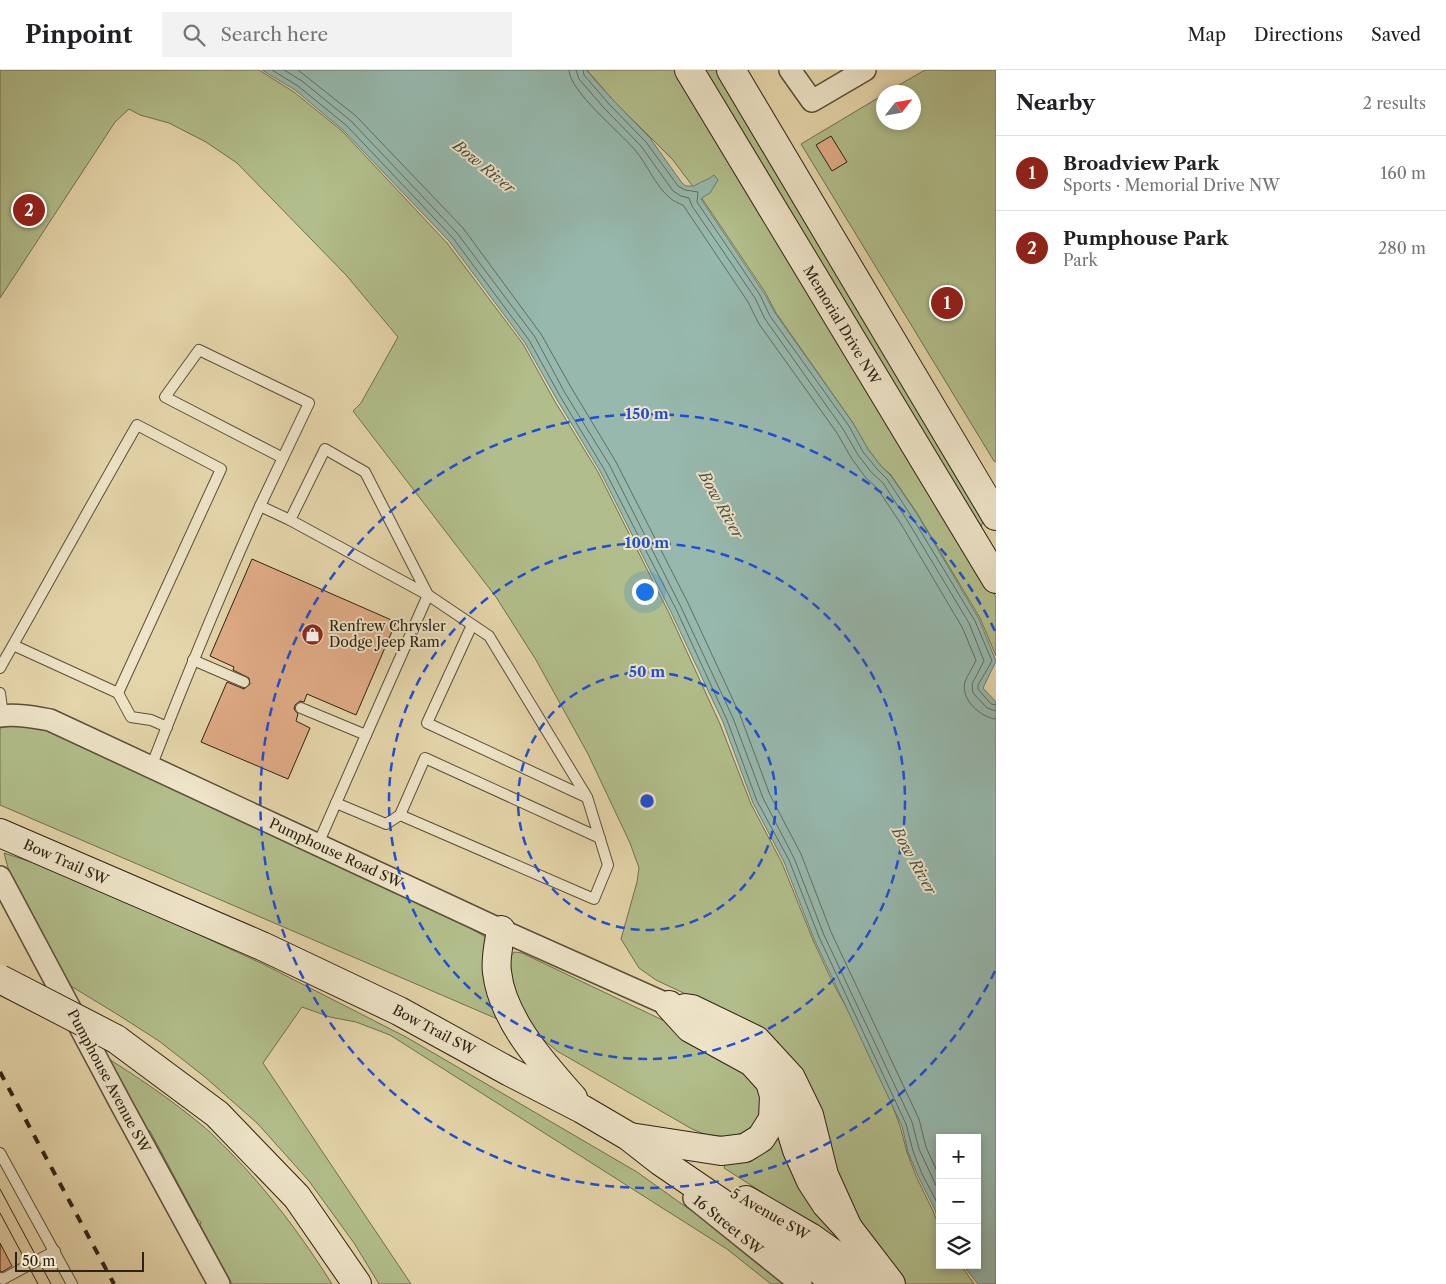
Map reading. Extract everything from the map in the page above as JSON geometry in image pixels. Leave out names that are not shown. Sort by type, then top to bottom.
[{"type":"main road","name":"Memorial Drive NW","points":[[688,70],[996,579]]},
{"type":"main road","points":[[731,70],[750,105],[996,516],[990,532],[990,542],[996,564]]},
{"type":"main road","points":[[750,105],[825,205],[981,464],[996,478]]},
{"type":"main road","name":"Bow Trail SW","points":[[6,836],[262,946],[391,1007],[582,1109],[628,1136],[660,1161],[817,1268],[836,1284]]},
{"type":"main road","points":[[501,930],[497,972],[504,1003],[539,1060],[582,1109]]},
{"type":"main road","points":[[0,979],[116,1039],[217,1114],[297,1197],[357,1284]]},
{"type":"main road","points":[[669,1005],[690,1028],[752,1062],[770,1082],[786,1114],[797,1150],[811,1181],[826,1204],[848,1228],[891,1284]]},
{"type":"main road","points":[[669,1005],[692,1009],[756,1040],[792,1078],[809,1115],[824,1175],[848,1228]]},
{"type":"main road","points":[[628,1136],[721,1151],[745,1148],[761,1138],[773,1119],[774,1096],[770,1082]]},
{"type":"main road","name":"5 Avenue SW","points":[[660,1161],[709,1179],[810,1236],[869,1284]]},
{"type":"street","points":[[790,70],[812,101],[865,70]]},
{"type":"street","name":"Pumphouse Road SW","points":[[2,716],[30,716],[50,720],[501,930],[669,1005]]},
{"type":"street","name":"Pumphouse Avenue SW","points":[[0,877],[117,1097],[220,1284]]},
{"type":"street","name":"16 Street SW","points":[[660,1161],[679,1186],[801,1284]]},
{"type":"lane","points":[[151,767],[193,660],[260,506],[283,458],[309,403],[199,350],[165,397],[283,458]]},
{"type":"lane","points":[[0,668],[137,424],[221,468],[118,693]]},
{"type":"lane","points":[[290,520],[325,449],[365,472],[428,595]]},
{"type":"lane","points":[[260,506],[290,520],[428,595],[489,636],[587,797],[608,865],[594,899],[400,815]]},
{"type":"lane","points":[[318,844],[428,595]]},
{"type":"lane","points":[[472,625],[426,723],[587,797]]},
{"type":"lane","points":[[13,645],[118,693],[131,717],[151,720],[167,727]]},
{"type":"lane","points":[[193,660],[244,682]]},
{"type":"lane","points":[[0,693],[2,716]]},
{"type":"lane","points":[[301,708],[366,736]]},
{"type":"lane","points":[[336,803],[386,824],[400,815],[425,758],[600,838]]},
{"type":"lane","points":[[0,1153],[72,1284]]},
{"type":"lane","points":[[0,1278],[3,1279],[55,1251]]},
{"type":"green space","points":[[0,70],[259,70],[294,92],[342,131],[447,243],[523,344],[554,400],[598,472],[669,613],[720,724],[751,804],[782,863],[832,981],[878,1066],[916,1176],[936,1219],[936,1269],[964,1269],[974,1284],[905,1284],[875,1254],[694,998],[656,980],[639,968],[621,939],[637,882],[639,868],[630,843],[588,754],[536,660],[496,597],[353,411],[361,403],[398,337],[346,275],[237,163],[206,142],[169,123],[140,115],[129,109],[115,122],[0,298]]},
{"type":"green space","points":[[587,70],[676,70],[996,597],[996,656],[980,618],[917,513],[891,475],[881,466],[868,449],[853,423],[776,313],[765,292],[703,200],[673,160],[613,100]]},
{"type":"green space","points":[[705,70],[718,70],[985,517],[980,529]]},
{"type":"green space","points":[[925,70],[996,70],[996,462],[801,144],[876,99],[876,130],[921,130],[921,85],[899,85]]},
{"type":"green space","points":[[12,726],[48,730],[484,936],[487,940],[502,1021],[0,805],[0,728]]},
{"type":"green space","points":[[4,853],[64,873],[263,964],[406,1037],[637,1172],[794,1284],[771,1284],[727,1249],[390,1035],[356,1022],[330,1017],[302,1007],[263,1063],[411,1284],[379,1284],[354,1243],[309,1181],[258,1124],[205,1077],[159,1041],[66,983],[11,879]]},
{"type":"green space","points":[[514,952],[522,953],[673,1025],[744,1072],[760,1094],[761,1109],[756,1121],[746,1132],[728,1137],[704,1134],[692,1129],[557,1051],[529,1026],[521,1009],[505,964]]},
{"type":"green space","points":[[101,1054],[179,1107],[229,1151],[284,1214],[332,1284],[232,1284],[200,1225],[201,1222],[197,1219],[150,1131],[141,1126]]},
{"type":"green space","points":[[779,1130],[835,1233],[829,1238],[724,1168],[726,1161]]},
{"type":"water","name":"Bow River","points":[[262,70],[586,70],[650,138],[682,183],[686,186],[694,186],[714,175],[718,180],[710,193],[701,199],[764,293],[775,313],[853,423],[868,449],[891,476],[917,514],[979,619],[996,661],[983,688],[996,702],[996,1284],[978,1284],[966,1269],[981,1269],[981,1134],[936,1134],[936,1213],[908,1152],[902,1126],[814,939],[784,862],[753,803],[723,722],[671,612],[600,471],[525,343],[449,241],[343,130],[295,90]]},
{"type":"building","points":[[831,136],[847,162],[832,171],[816,145]]},
{"type":"building","points":[[252,559],[396,622],[356,715],[307,694],[304,702],[300,701],[295,705],[294,709],[298,714],[296,721],[310,728],[288,779],[201,742],[227,682],[244,689],[250,684],[249,678],[233,670],[234,667],[210,656]]},
{"type":"building","points":[[0,1243],[12,1266],[2,1272],[0,1271]]},
{"type":"tram line","points":[[0,1189],[51,1284]]},
{"type":"tram line","points":[[0,1213],[38,1284]]},
{"type":"railway","points":[[0,1072],[114,1284]]},
{"type":"place","name":"Pumphouse Park","points":[[29,210]]},
{"type":"place","name":"Broadview Park","points":[[947,303]]},
{"type":"place","name":"Renfrew Chrysler Dodge Jeep Ram","points":[[313,634]]}]
